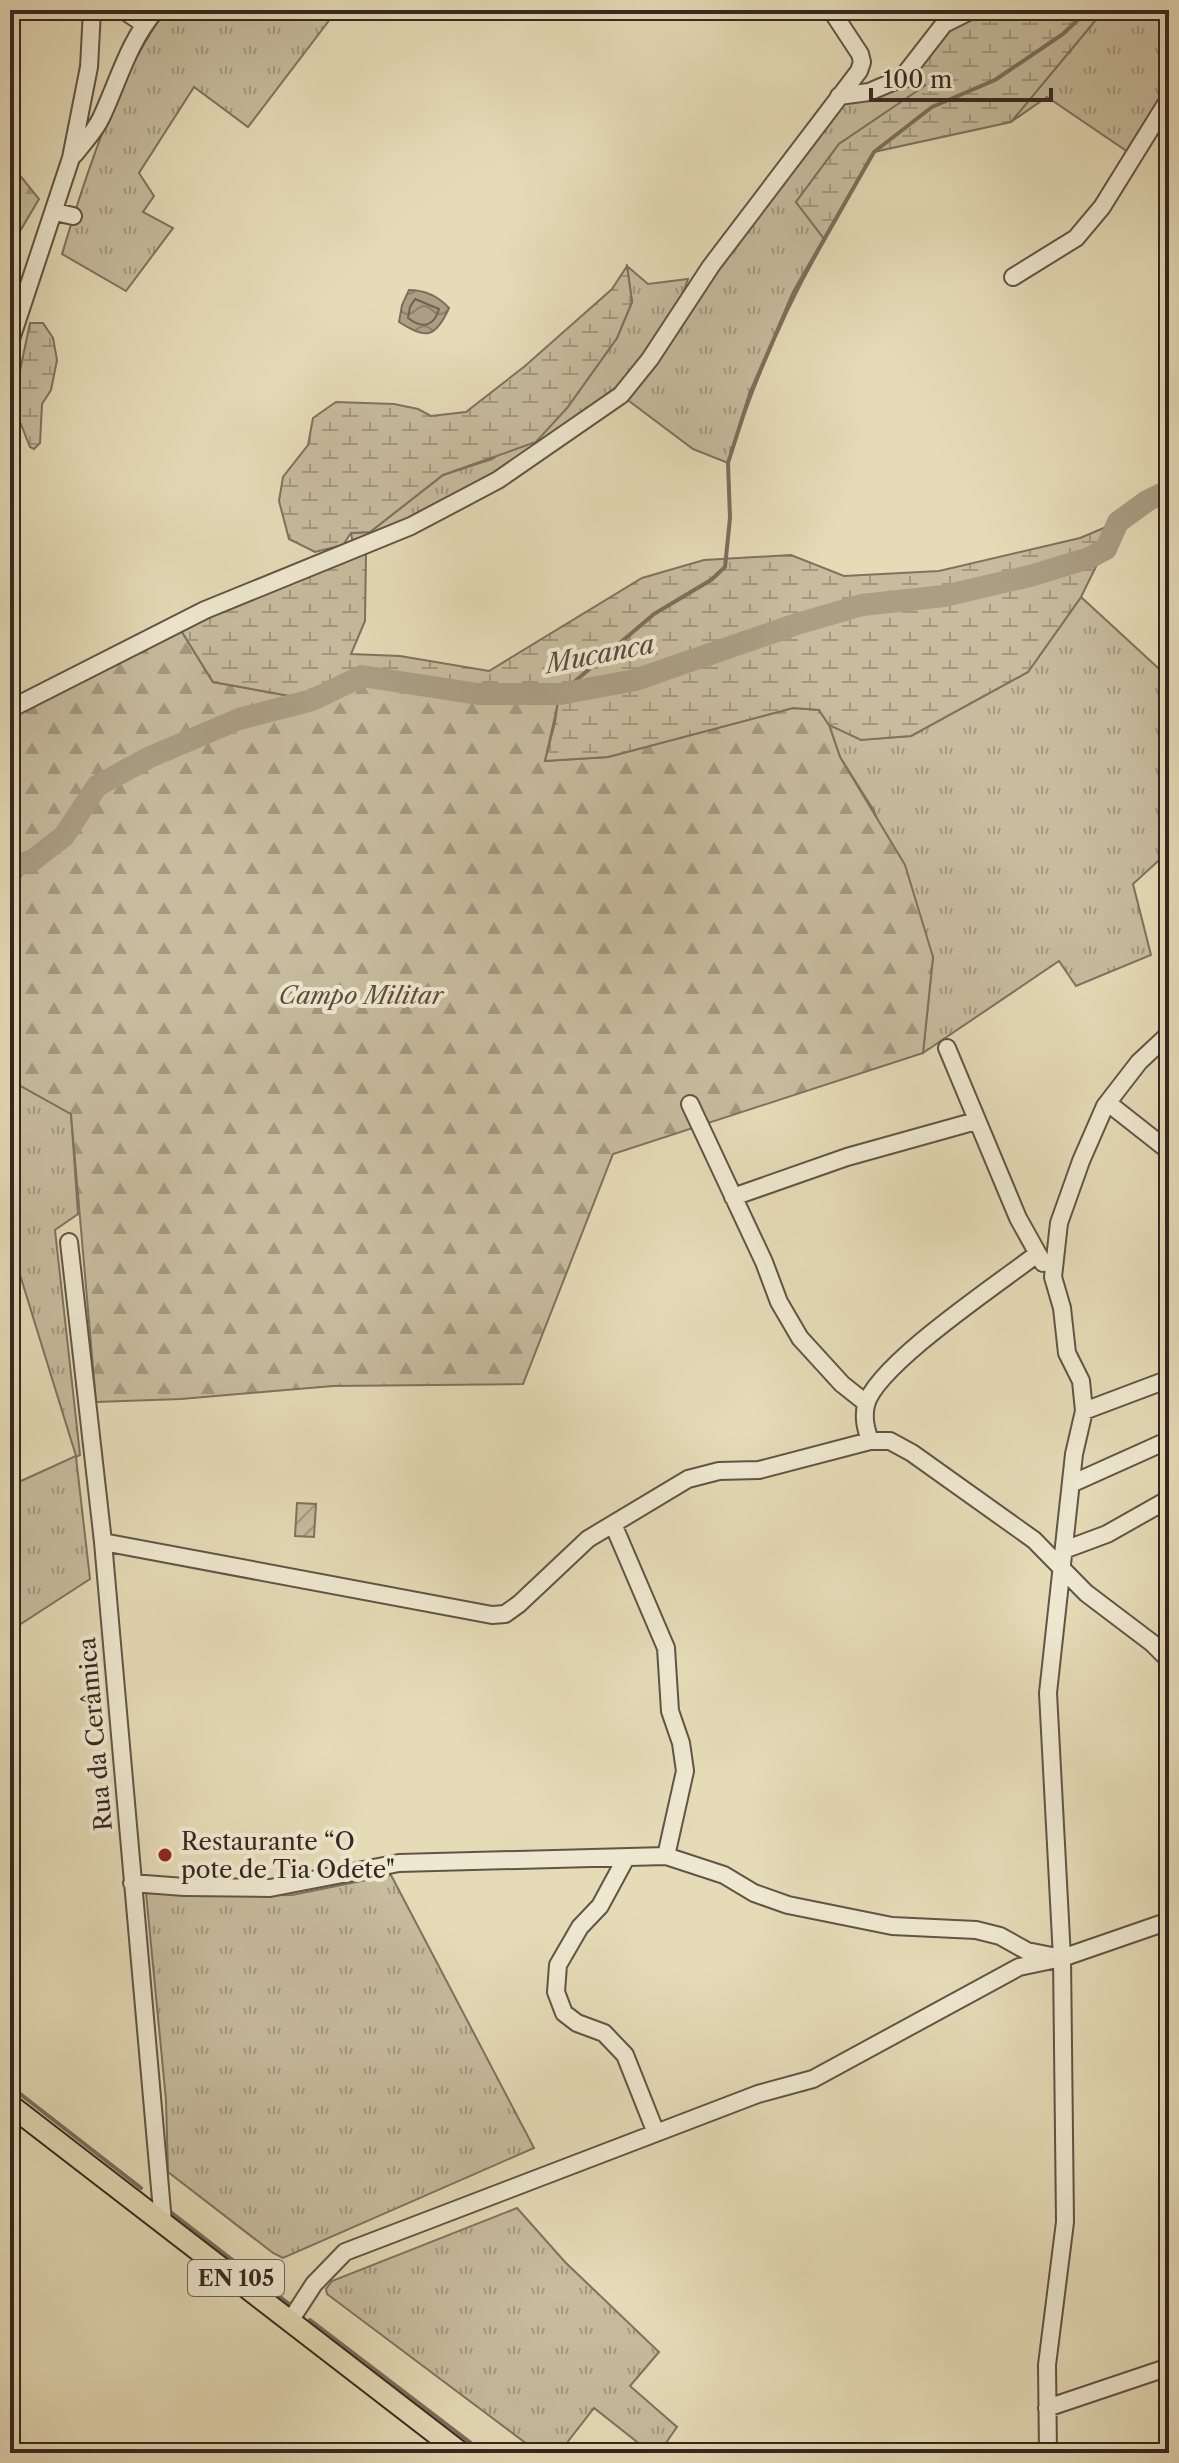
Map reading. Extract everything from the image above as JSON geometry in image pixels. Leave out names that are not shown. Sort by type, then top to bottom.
[{"type":"main road","name":"EN 105","points":[[10,2105],[461,2453]]},
{"type":"street","points":[[10,342],[71,158],[89,67],[92,10]]},
{"type":"street","points":[[123,10],[144,24]]},
{"type":"street","points":[[71,158],[100,121],[128,51],[156,10]]},
{"type":"street","points":[[12,702],[205,610],[411,526],[498,480],[621,395],[650,359],[711,266],[859,71],[862,62],[860,54],[831,10]]},
{"type":"street","points":[[839,96],[869,92],[902,78],[944,24],[972,10]]},
{"type":"street","points":[[1013,277],[1076,238],[1102,207],[1169,99]]},
{"type":"street","points":[[55,212],[73,216]]},
{"type":"street","points":[[1053,1277],[1059,1223],[1081,1161],[1108,1103],[1139,1062],[1169,1034]]},
{"type":"street","points":[[947,1048],[1018,1218],[1053,1277],[1062,1308],[1067,1353],[1081,1381],[1084,1411],[1074,1454],[1048,1693],[1062,1958],[1065,2222],[1047,2365],[1048,2453]]},
{"type":"street","points":[[1108,1103],[1169,1151]]},
{"type":"street","points":[[690,1104],[764,1262],[779,1302],[800,1338],[833,1375],[866,1403]]},
{"type":"street","points":[[733,1197],[847,1157],[976,1121]]},
{"type":"street","name":"Rua da Cerâmica","points":[[69,1242],[103,1542],[163,2222]]},
{"type":"street","points":[[870,1441],[864,1422],[866,1403],[878,1382],[917,1344],[1037,1254]]},
{"type":"street","points":[[1084,1411],[1169,1379]]},
{"type":"street","points":[[1071,1484],[1169,1440]]},
{"type":"street","points":[[103,1542],[492,1615],[505,1614],[588,1539],[688,1479],[719,1471],[759,1470],[870,1441],[890,1441],[912,1453],[1034,1540],[1086,1593],[1152,1643],[1169,1660]]},
{"type":"street","points":[[1064,1550],[1107,1534],[1169,1499]]},
{"type":"street","points":[[613,1524],[666,1648],[670,1711],[681,1743],[685,1771],[666,1856]]},
{"type":"street","points":[[132,1883],[270,1888],[399,1863],[666,1856],[712,1870],[754,1893],[788,1905],[892,1926],[976,1930],[1000,1936],[1027,1951],[1062,1958]]},
{"type":"street","points":[[626,1858],[600,1906],[580,1927],[558,1965],[556,1992],[564,2013],[577,2023],[604,2033],[625,2055],[656,2133]]},
{"type":"street","points":[[290,2321],[314,2284],[345,2252],[758,2094],[813,2079],[1019,1967],[1062,1958],[1169,1921]]},
{"type":"street","points":[[1047,2408],[1169,2367]]},
{"type":"green space","points":[[166,10],[337,10],[248,127],[194,87],[139,173],[154,196],[143,212],[173,228],[126,291],[62,254],[93,159],[118,96],[148,37]]},
{"type":"green space","points":[[972,10],[1104,10],[1011,122],[874,152],[825,240],[796,202],[839,144],[926,85],[869,92],[902,78],[944,24]]},
{"type":"green space","points":[[1104,10],[1169,10],[1169,99],[1134,156],[1047,97],[1011,122]]},
{"type":"green space","points":[[928,84],[839,144],[796,202],[825,240],[770,348],[728,463],[693,449],[621,395],[567,434],[354,550],[351,533],[370,532],[443,475],[492,459],[567,408],[617,338],[632,302],[627,266],[648,284],[688,279],[676,313],[839,96]]},
{"type":"green space","points":[[10,163],[39,199],[10,248]]},
{"type":"green space","points":[[627,266],[632,302],[617,338],[567,408],[536,442],[443,475],[370,532],[351,533],[343,545],[315,552],[289,539],[279,501],[283,477],[308,445],[313,418],[336,402],[394,404],[418,409],[431,416],[466,412],[525,366],[612,289]]},
{"type":"green space","points":[[30,323],[43,323],[53,338],[57,360],[51,390],[42,404],[40,443],[34,449],[30,447],[13,404]]},
{"type":"green space","points":[[1118,522],[1081,597],[1028,672],[911,736],[861,740],[829,725],[819,710],[793,708],[608,757],[545,761],[559,694],[478,694],[362,676],[312,700],[213,682],[177,624],[366,552],[365,621],[351,654],[400,656],[489,671],[642,578],[704,560],[791,555],[844,576],[939,571],[1080,538]]},
{"type":"green space","points":[[1081,597],[1169,678],[1169,851],[1133,884],[1151,955],[1076,986],[1059,961],[923,1053],[933,957],[874,811],[840,757],[829,725],[869,739],[911,736],[1028,672]]},
{"type":"green space","name":"Campo Militar","points":[[177,624],[213,682],[312,700],[362,676],[478,694],[560,694],[545,761],[608,757],[793,708],[819,710],[829,725],[840,757],[905,865],[933,957],[923,1053],[613,1154],[523,1384],[333,1386],[181,1399],[96,1402],[71,1114],[10,1080],[10,890],[33,860],[10,855],[10,709]]},
{"type":"green space","points":[[10,855],[33,860],[10,890]]},
{"type":"green space","points":[[10,1080],[71,1114],[78,1214],[55,1230],[80,1455],[76,1457],[90,1579],[10,1631],[10,1486],[76,1456],[16,1262],[10,1265]]},
{"type":"green space","points":[[297,1503],[316,1504],[314,1537],[295,1536]]},
{"type":"green space","points":[[391,1875],[534,2148],[283,2258],[168,2172],[166,2100],[146,1893],[292,1895]]},
{"type":"green space","points":[[517,2208],[565,2262],[659,2352],[630,2386],[677,2427],[659,2453],[651,2453],[594,2408],[559,2453],[539,2453],[327,2294],[326,2289],[332,2281]]},
{"type":"water","points":[[409,290],[431,294],[449,308],[434,331],[423,333],[399,322]]},
{"type":"waterway","points":[[560,694],[654,614],[711,580],[725,567],[730,518],[728,463],[750,394],[794,292],[874,152],[932,107],[995,80],[1063,34],[1088,10]]},
{"type":"waterway","name":"Mucanca","points":[[10,868],[33,860],[64,836],[97,786],[150,757],[239,719],[312,700],[362,676],[478,694],[560,694],[635,680],[862,605],[944,596],[1030,576],[1089,558],[1106,549],[1118,522],[1169,490]]},
{"type":"waterway","points":[[10,2086],[141,2188]]},
{"type":"waterway","points":[[168,2210],[293,2307]]},
{"type":"waterway","points":[[310,2320],[484,2453]]},
{"type":"place","name":"Restaurante “O pote de Tia Odete\"","points":[[165,1855]]}]
